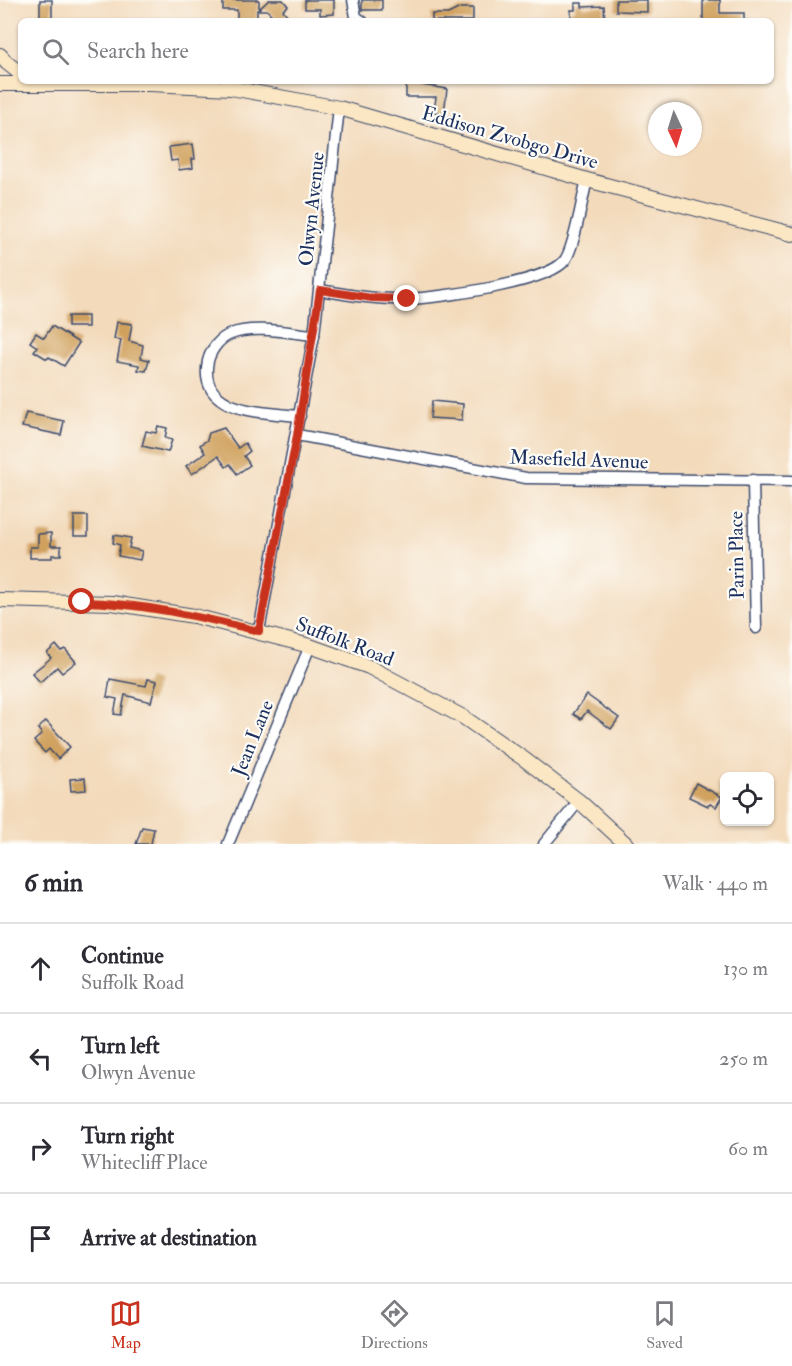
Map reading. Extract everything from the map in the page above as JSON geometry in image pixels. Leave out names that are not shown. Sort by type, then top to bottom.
[{"type":"street","points":[[353,0],[358,18]]},
{"type":"street","points":[[0,55],[18,72]]},
{"type":"street","name":"Eddison Zvobgo Drive","points":[[0,84],[18,83]]},
{"type":"street","name":"Eddison Zvobgo Drive","points":[[150,84],[231,88],[339,108],[587,180],[792,234]]},
{"type":"street","name":"Olwyn Avenue","points":[[259,631],[314,335],[339,108]]},
{"type":"street","points":[[320,290],[372,298],[407,299],[445,296],[529,278],[558,268],[569,253],[587,180]]},
{"type":"street","points":[[300,416],[228,404],[213,393],[207,369],[209,358],[220,341],[232,334],[251,330],[314,335]]},
{"type":"street","name":"Masefield Avenue","points":[[297,435],[526,478],[792,481]]},
{"type":"street","name":"Parin Place","points":[[753,480],[756,628]]},
{"type":"street","name":"Suffolk Road","points":[[0,600],[112,603],[194,616],[259,631],[369,667],[464,717],[579,801],[626,844]]},
{"type":"street","name":"Jean Lane","points":[[228,844],[310,646]]},
{"type":"street","points":[[544,844],[579,801]]},
{"type":"building","points":[[40,0],[52,0],[52,18],[40,18]]},
{"type":"building","points":[[223,0],[259,0],[259,9],[269,0],[283,0],[288,6],[283,10],[290,18],[274,18],[267,10],[257,10],[257,18],[237,18],[237,10],[223,10]]},
{"type":"building","points":[[305,0],[334,0],[334,14],[320,15],[320,9],[305,9]]},
{"type":"building","points":[[362,0],[382,0],[382,10],[362,10]]},
{"type":"building","points":[[616,0],[647,0],[647,12],[616,11]]},
{"type":"building","points":[[703,0],[720,0],[720,13],[744,13],[744,18],[703,18]]},
{"type":"building","points":[[575,3],[582,3],[582,7],[604,6],[605,18],[571,18],[571,10],[575,10]]},
{"type":"building","points":[[460,8],[473,8],[473,18],[432,18],[432,14],[448,14]]},
{"type":"building","points":[[406,84],[422,84],[447,89],[444,113],[434,112],[436,97],[406,97]]},
{"type":"building","points":[[193,144],[195,159],[192,159],[193,168],[179,170],[178,160],[171,161],[169,147]]},
{"type":"building","points":[[68,316],[88,316],[88,327],[68,327]]},
{"type":"building","points":[[117,322],[132,324],[129,341],[143,345],[141,358],[149,360],[146,371],[138,370],[139,365],[117,361],[121,340],[114,339]]},
{"type":"building","points":[[52,326],[79,343],[64,366],[34,351],[37,347],[30,342],[36,333],[44,338]]},
{"type":"building","points":[[432,401],[463,404],[462,420],[430,418]]},
{"type":"building","points":[[26,413],[64,421],[61,435],[22,427]]},
{"type":"building","points":[[158,426],[167,428],[165,438],[172,440],[168,452],[142,446],[146,431],[156,433]]},
{"type":"building","points":[[224,428],[238,448],[245,443],[250,451],[244,456],[250,465],[237,474],[230,464],[226,467],[218,456],[192,474],[186,466],[205,453],[200,445],[207,440],[209,433]]},
{"type":"building","points":[[74,516],[88,516],[88,536],[74,536]]},
{"type":"building","points":[[51,533],[51,546],[61,546],[61,555],[52,555],[52,558],[30,558],[30,547],[38,547],[38,534]]},
{"type":"building","points":[[114,535],[131,538],[129,548],[142,551],[140,560],[118,556],[120,545],[113,543]]},
{"type":"building","points":[[56,645],[61,651],[65,649],[76,662],[62,673],[57,667],[40,682],[32,673],[51,658],[47,653]]},
{"type":"building","points":[[110,679],[146,686],[148,679],[157,681],[151,702],[125,695],[121,715],[114,714],[117,699],[107,697]]},
{"type":"building","points":[[587,695],[619,718],[611,729],[587,711],[581,719],[573,714]]},
{"type":"building","points":[[46,721],[70,747],[58,759],[49,749],[45,753],[34,741],[42,734],[38,729]]},
{"type":"building","points":[[85,778],[86,790],[71,791],[70,779]]},
{"type":"building","points":[[696,783],[720,796],[720,800],[716,807],[710,804],[708,806],[689,797]]},
{"type":"building","points":[[142,827],[154,829],[151,844],[136,844]]},
{"type":"route","points":[[82,602],[144,607],[259,631],[297,435],[320,290],[372,298],[407,299]]}]
